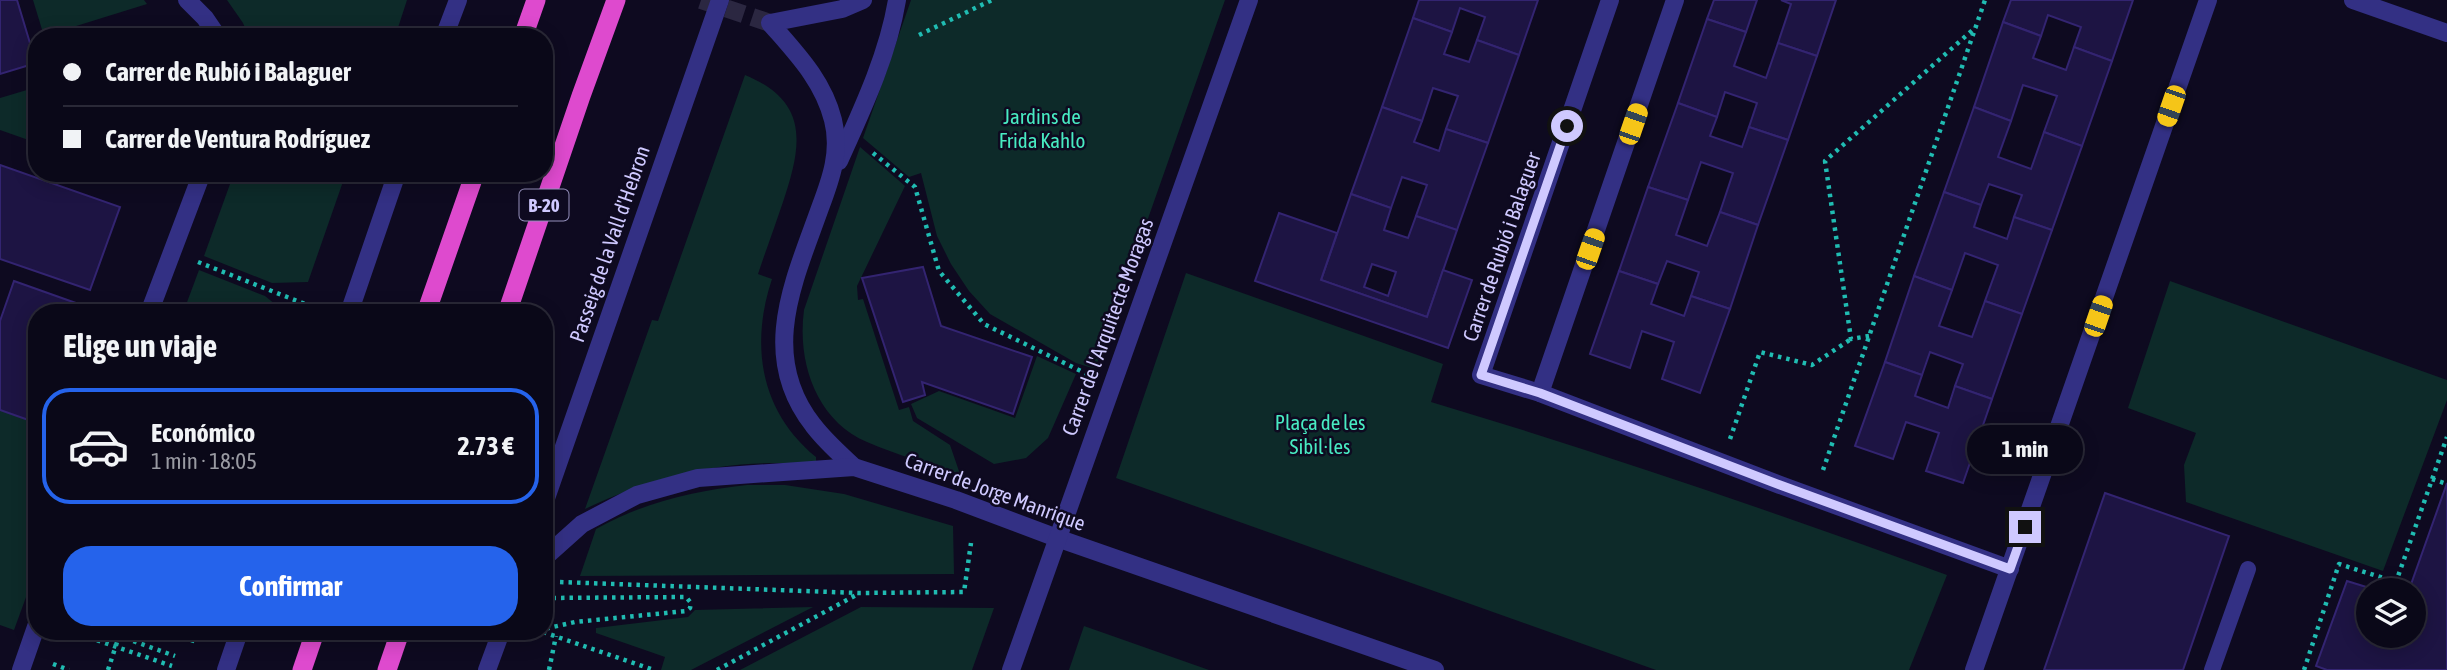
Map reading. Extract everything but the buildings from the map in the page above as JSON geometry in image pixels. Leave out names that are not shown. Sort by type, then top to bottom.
[{"type":"highway","points":[[526,28],[536,0]]},
{"type":"highway","name":"B-20","points":[[553,176],[616,0]]},
{"type":"highway","points":[[429,304],[472,182]]},
{"type":"highway","name":"B-20","points":[[510,304],[551,182]]},
{"type":"highway","points":[[302,670],[312,640]]},
{"type":"highway","points":[[387,670],[397,640]]},
{"type":"street","points":[[187,0],[212,28]]},
{"type":"street","points":[[447,28],[458,0]]},
{"type":"street","name":"Passeig de la Vall d'Hebron","points":[[553,478],[720,0]]},
{"type":"street","points":[[833,172],[835,135],[827,99],[816,78],[770,23],[842,9],[863,0]]},
{"type":"street","points":[[854,467],[813,425],[800,405],[785,360],[783,338],[790,293],[833,172],[885,48],[897,0]]},
{"type":"street","name":"Carrer de l'Arquitecte Moragas","points":[[1011,670],[1249,0]]},
{"type":"street","name":"Carrer de Rubió i Balaguer","points":[[1540,393],[1481,375],[1610,0]]},
{"type":"street","points":[[1675,0],[1540,393],[2010,569]]},
{"type":"street","points":[[1975,670],[2208,0]]},
{"type":"street","points":[[2353,0],[2447,33]]},
{"type":"street","points":[[152,304],[199,182]]},
{"type":"street","points":[[352,304],[394,182]]},
{"type":"street","name":"Carrer de Jorge Manrique","points":[[553,550],[582,524],[637,495],[698,478],[854,467],[956,500],[1435,670]]},
{"type":"street","points":[[20,670],[31,640]]},
{"type":"street","points":[[226,670],[236,640]]},
{"type":"street","points":[[487,670],[498,640]]},
{"type":"lane","points":[[2213,670],[2248,569]]},
{"type":"path","points":[[908,40],[992,0]]},
{"type":"path","points":[[1823,470],[1985,0]]},
{"type":"path","points":[[1851,339],[1825,161],[1977,26]]},
{"type":"path","points":[[850,135],[915,187],[939,271],[984,324],[1091,376]]},
{"type":"path","points":[[190,260],[305,304]]},
{"type":"path","points":[[1730,439],[1760,352],[1812,365],[1851,339],[1869,335]]},
{"type":"path","points":[[2304,670],[2339,564],[2396,582],[2447,437]]},
{"type":"path","points":[[2432,479],[2447,484]]},
{"type":"path","points":[[554,582],[859,593],[964,592],[971,543]]},
{"type":"path","points":[[717,670],[859,593]]},
{"type":"path","points":[[553,598],[685,597],[691,603],[687,611],[575,622],[553,628]]},
{"type":"path","points":[[553,634],[654,670]]},
{"type":"path","points":[[548,667],[556,636]]},
{"type":"path","points":[[98,640],[172,666]]},
{"type":"path","points":[[108,670],[118,640]]},
{"type":"path","points":[[130,640],[175,656]]},
{"type":"path","points":[[191,640],[197,642]]},
{"type":"path","points":[[48,663],[69,670]]},
{"type":"green space","points":[[33,0],[144,0],[147,4],[70,28],[42,28]]},
{"type":"green space","points":[[227,0],[407,0],[398,28],[245,28]]},
{"type":"green space","name":"Jardins de Frida Kahlo","points":[[911,0],[1225,0],[1095,369],[1076,363],[990,314],[969,291],[937,236],[921,173],[909,177],[863,138]]},
{"type":"green space","points":[[745,75],[781,98],[791,112],[796,127],[794,162],[758,274],[772,279],[765,304],[761,352],[765,376],[782,419],[797,439],[816,457],[816,461],[811,464],[751,464],[695,471],[641,486],[585,509],[652,320],[658,321]]},
{"type":"green space","points":[[28,90],[28,140],[0,130],[0,98]]},
{"type":"green space","points":[[860,147],[905,186],[857,286],[858,300],[863,299],[899,410],[909,407],[913,421],[950,445],[960,474],[890,451],[849,432],[823,404],[807,369],[804,310]]},
{"type":"green space","points":[[231,182],[343,182],[308,282],[272,283],[204,256]]},
{"type":"green space","points":[[199,270],[265,296],[275,304],[186,304]]},
{"type":"green space","name":"Plaça de les Sibil·les","points":[[1186,273],[1443,364],[1431,402],[1690,485],[1947,575],[1909,670],[1656,670],[1116,478]]},
{"type":"green space","points":[[2170,281],[2447,380],[2447,400],[2383,571],[2186,502],[2184,465],[2196,433],[2128,408]]},
{"type":"green space","points":[[1037,356],[1076,374],[1048,438],[1026,458],[994,464],[917,418],[911,404],[939,391],[1015,418]]},
{"type":"green space","points":[[0,410],[28,420],[28,592],[14,630],[0,625]]},
{"type":"green space","points":[[747,485],[785,485],[844,494],[953,526],[954,574],[580,576],[596,529],[632,512],[670,499]]},
{"type":"green space","points":[[813,607],[691,670],[661,670],[665,657],[596,633],[596,628],[688,617],[695,610]]},
{"type":"green space","points":[[861,607],[994,608],[972,670],[740,670]]},
{"type":"green space","points":[[1084,626],[1209,670],[1069,670]]},
{"type":"tunnel","points":[[701,0],[770,23]]},
{"type":"route","points":[[1567,126],[1481,375],[1540,393],[2010,569],[2025,527]]}]
